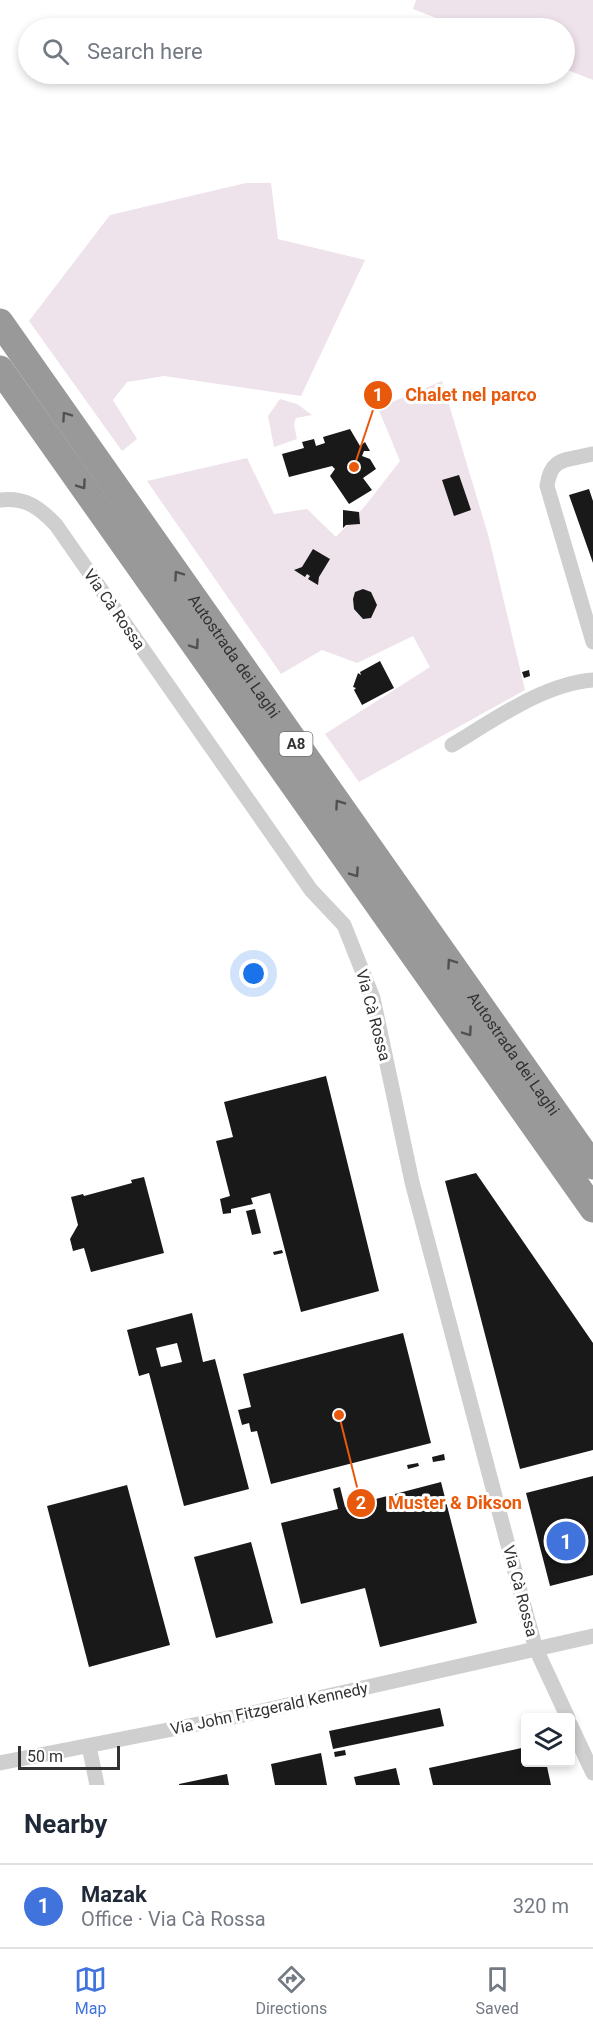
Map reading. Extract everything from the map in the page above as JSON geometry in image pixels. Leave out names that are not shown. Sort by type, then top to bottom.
[{"type":"highway","name":"Autostrada dei Laghi","points":[[0,322],[593,1166]]},
{"type":"highway","name":"Autostrada dei Laghi","points":[[0,369],[593,1209]]},
{"type":"street","points":[[593,450],[556,463],[549,470],[547,486],[593,642]]},
{"type":"street","name":"Via Cà Rossa","points":[[0,500],[16,498],[28,502],[42,510],[56,525],[311,890],[344,925],[373,998],[412,1182],[537,1649]]},
{"type":"street","points":[[452,745],[523,704],[577,681],[593,680]]},
{"type":"street","name":"Via John Fitzgerald Kennedy","points":[[0,1763],[89,1746],[593,1636]]},
{"type":"street","points":[[537,1649],[565,1713]]},
{"type":"street","points":[[575,1735],[593,1773]]},
{"type":"street","points":[[89,1746],[97,1785]]},
{"type":"shaded area","points":[[416,0],[593,0],[593,80],[575,73],[575,18],[436,18],[413,9]]},
{"type":"shaded area","points":[[246,183],[271,183],[278,239],[365,260],[301,396],[164,376],[127,382],[113,400],[137,439],[122,451],[29,321],[110,215]]},
{"type":"shaded area","points":[[442,381],[489,538],[525,690],[359,782],[325,734],[430,667],[413,636],[357,663],[322,650],[281,674],[147,481],[247,458],[274,514],[307,509],[336,537],[365,506],[400,461],[378,408]]},
{"type":"shaded area","points":[[280,399],[297,404],[312,415],[296,418],[294,424],[297,439],[274,447],[268,416]]},
{"type":"building","points":[[350,429],[360,446],[365,442],[370,451],[364,451],[362,456],[370,459],[376,469],[363,478],[372,490],[349,504],[330,476],[335,469],[332,466],[289,477],[282,454],[304,448],[302,442],[314,439],[316,446],[325,443],[323,437]]},
{"type":"building","points":[[459,475],[471,510],[454,516],[442,480]]},
{"type":"building","points":[[589,489],[593,501],[593,563],[569,495]]},
{"type":"building","points":[[343,510],[359,512],[360,524],[346,525],[343,528]]},
{"type":"building","points":[[313,549],[330,559],[319,577],[318,585],[308,579],[310,576],[307,574],[305,577],[294,570],[302,567]]},
{"type":"building","points":[[363,589],[371,592],[377,605],[371,618],[363,619],[354,609],[355,592]]},
{"type":"building","points":[[380,661],[394,688],[362,705],[354,690],[356,688],[353,687],[358,673],[361,675],[360,672]]},
{"type":"building","points":[[529,670],[530,676],[524,678],[522,672]]},
{"type":"building","points":[[326,1076],[379,1291],[301,1312],[270,1193],[251,1198],[253,1204],[231,1209],[231,1213],[223,1214],[220,1199],[230,1196],[216,1141],[233,1137],[224,1102]]},
{"type":"building","points":[[476,1173],[593,1343],[593,1450],[520,1469],[445,1181]]},
{"type":"building","points":[[144,1177],[164,1253],[91,1272],[84,1248],[73,1251],[70,1239],[78,1225],[71,1197],[83,1194],[84,1196],[132,1183],[131,1180]]},
{"type":"building","points":[[255,1209],[261,1233],[252,1235],[246,1211]]},
{"type":"building","points":[[282,1250],[283,1253],[274,1255],[273,1252]]},
{"type":"building","points":[[192,1313],[203,1362],[215,1359],[249,1489],[184,1506],[149,1373],[139,1376],[127,1330]],"holes":[[[177,1343],[182,1362],[161,1367],[156,1348]]]},
{"type":"building","points":[[403,1333],[431,1443],[271,1484],[257,1431],[251,1432],[249,1423],[242,1425],[238,1410],[251,1407],[243,1374]]},
{"type":"building","points":[[444,1454],[445,1460],[433,1462],[432,1457]]},
{"type":"building","points":[[418,1463],[419,1466],[408,1469],[407,1465]]},
{"type":"building","points":[[593,1476],[593,1575],[550,1586],[526,1493]]},
{"type":"building","points":[[441,1482],[477,1623],[380,1647],[365,1588],[301,1604],[281,1523],[338,1509],[333,1489],[340,1487],[345,1507]]},
{"type":"building","points":[[127,1485],[170,1645],[89,1667],[47,1506]]},
{"type":"building","points":[[251,1542],[273,1623],[216,1638],[194,1557]]},
{"type":"building","points":[[440,1708],[444,1726],[333,1749],[329,1731]]},
{"type":"building","points":[[521,1748],[521,1767],[547,1767],[551,1785],[433,1785],[429,1768]]},
{"type":"building","points":[[345,1750],[346,1755],[335,1757],[334,1752]]},
{"type":"building","points":[[321,1753],[327,1785],[275,1785],[271,1764]]},
{"type":"building","points":[[396,1768],[400,1785],[356,1785],[354,1777]]},
{"type":"building","points":[[227,1774],[229,1785],[179,1785],[179,1784]]},
{"type":"place","name":"Chalet nel parco","points":[[354,467]]},
{"type":"place","name":"Muster & Dikson","points":[[339,1415]]},
{"type":"place","name":"Mazak","points":[[566,1541]]}]
